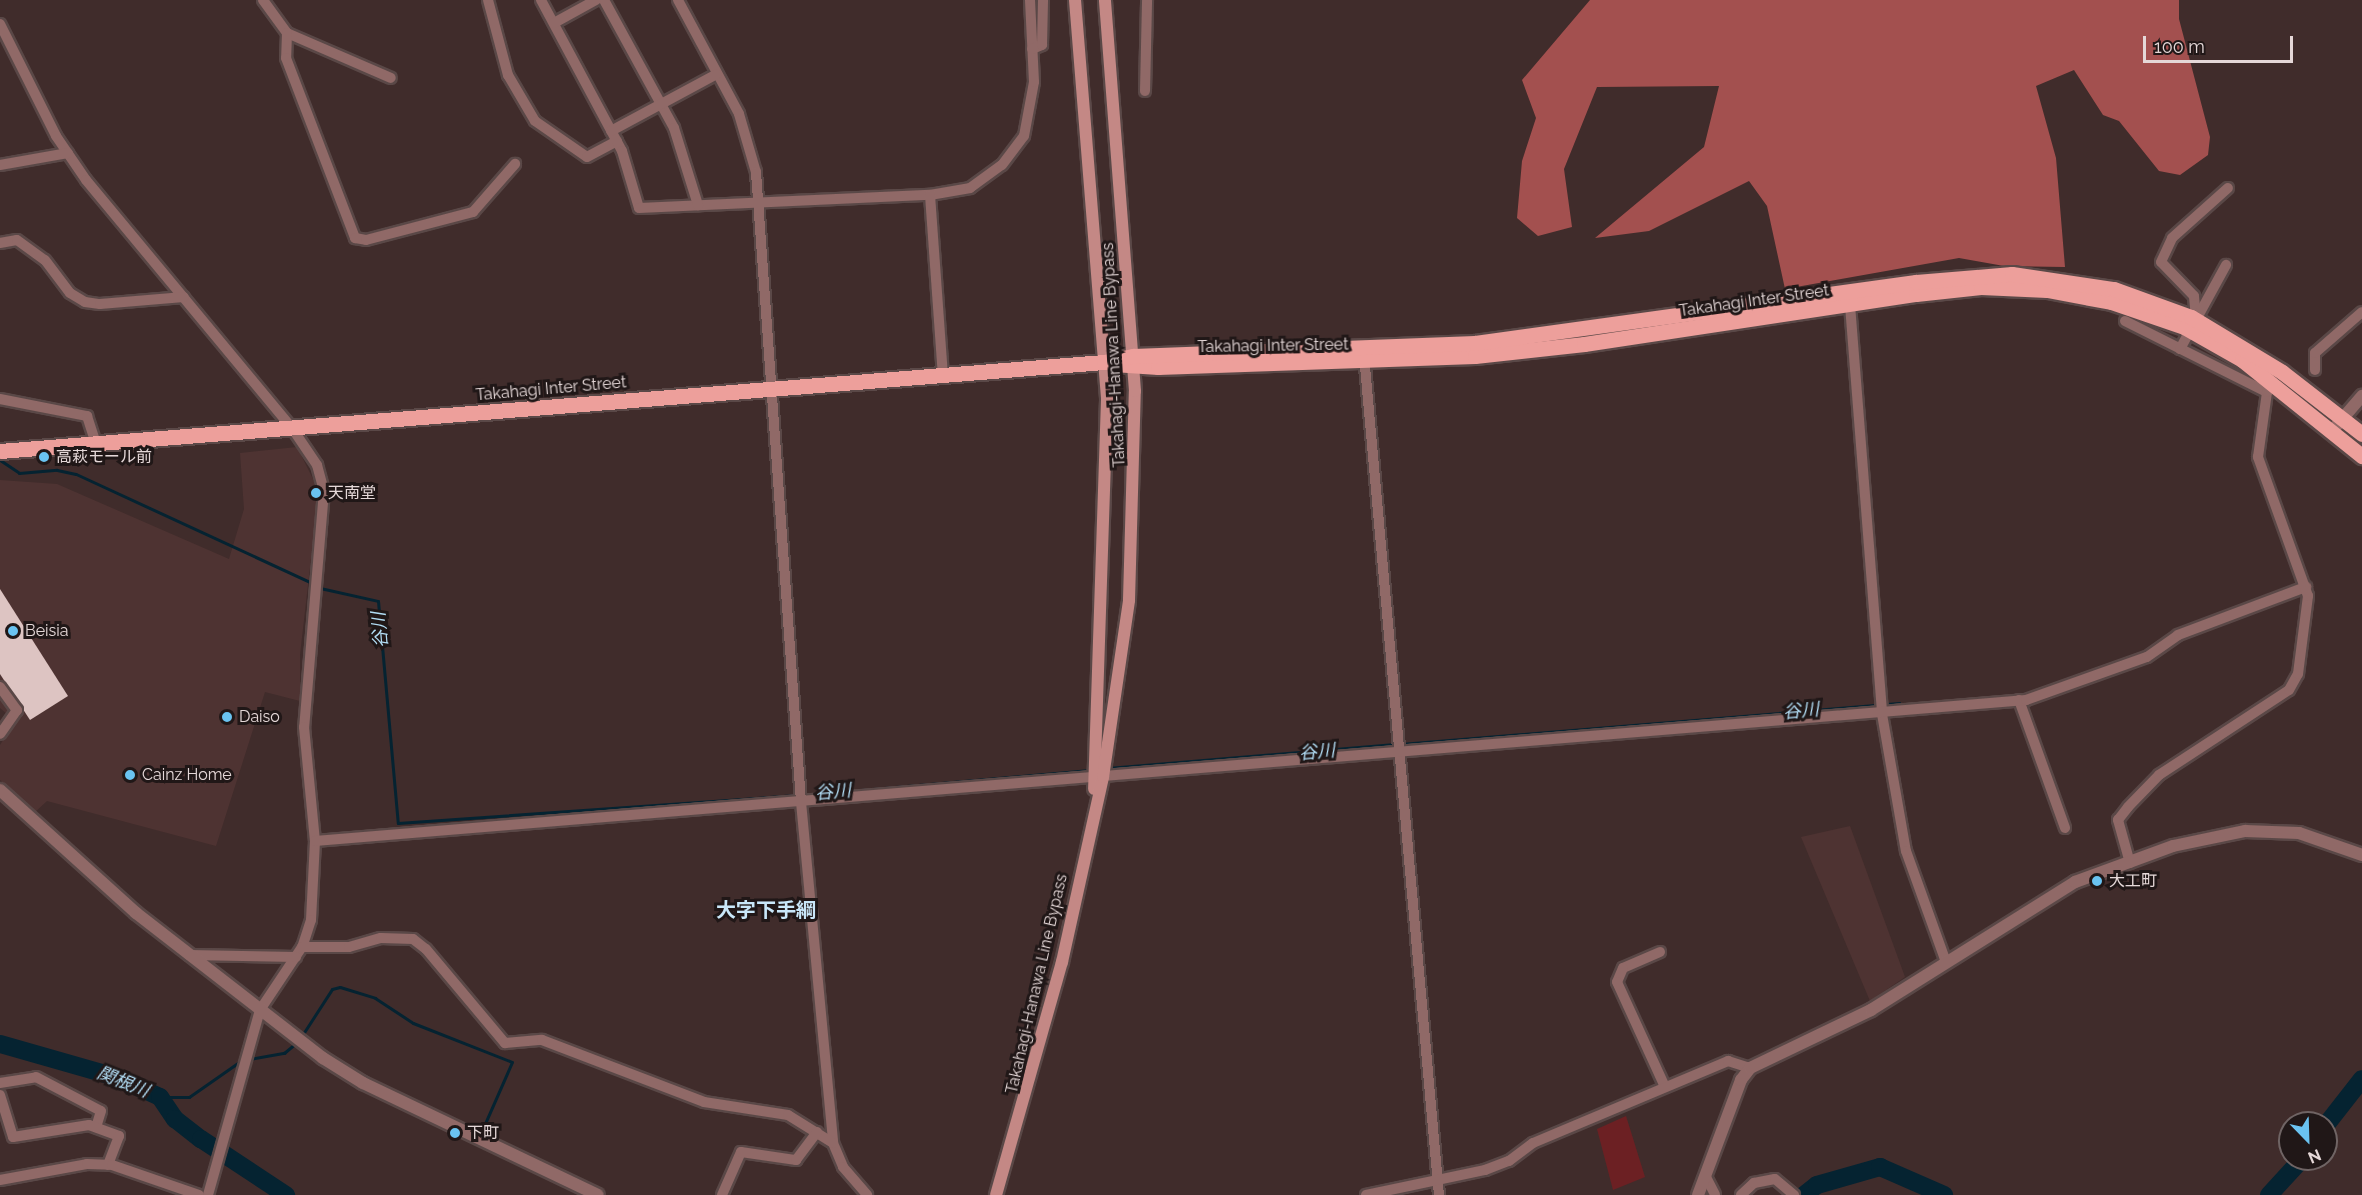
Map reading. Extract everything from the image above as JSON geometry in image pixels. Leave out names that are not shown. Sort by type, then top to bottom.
[{"type":"main road","name":"Takahagi-Hanawa Line Bypass","points":[[1075,0],[1104,362],[1106,460],[1099,777]]},
{"type":"main road","name":"Takahagi-Hanawa Line Bypass","points":[[996,1195],[1048,1025],[1092,814],[1129,600],[1136,467],[1134,361],[1105,0]]},
{"type":"main road","name":"Takahagi Inter Street","points":[[1364,355],[1572,331],[1977,275],[2084,283],[2194,325],[2257,356],[2362,434]]},
{"type":"main road","name":"Takahagi Inter Street","points":[[2,451],[1104,362],[1364,355],[1584,344],[1981,287],[2047,290],[2111,302],[2194,325],[2270,388],[2362,456]]},
{"type":"street","points":[[263,0],[287,33],[391,78]]},
{"type":"street","points":[[488,0],[508,75],[535,121],[588,157],[617,141]]},
{"type":"street","points":[[541,0],[617,141],[633,178],[639,208],[930,195],[970,188],[1011,154],[1024,136],[1032,106],[1030,0]]},
{"type":"street","points":[[554,23],[596,0]]},
{"type":"street","points":[[604,0],[662,105],[686,155],[698,205]]},
{"type":"street","points":[[1032,49],[1042,45],[1043,0]]},
{"type":"street","points":[[1145,91],[1147,0]]},
{"type":"street","points":[[680,1],[748,135],[760,202],[801,802],[833,1143],[843,1167],[867,1195]]},
{"type":"street","points":[[0,24],[68,153],[292,428],[317,465],[323,484],[318,579],[303,750],[315,841],[311,920],[299,952],[260,1010],[208,1195]]},
{"type":"street","points":[[287,33],[286,58],[355,238],[366,240],[473,212],[515,165]]},
{"type":"street","points":[[611,131],[717,74]]},
{"type":"street","points":[[0,165],[68,153]]},
{"type":"street","points":[[2194,325],[2194,296],[2161,262],[2172,238],[2228,188]]},
{"type":"street","points":[[930,195],[942,375]]},
{"type":"street","points":[[0,243],[17,240],[45,260],[70,293],[85,302],[100,304],[184,297]]},
{"type":"street","points":[[2181,349],[2226,265]]},
{"type":"street","points":[[1850,305],[1882,714],[1906,851],[1946,962]]},
{"type":"street","points":[[2314,370],[2315,352],[2362,312]]},
{"type":"street","points":[[2125,321],[2181,349],[2270,388],[2259,466],[2306,587],[2298,674],[2289,690],[2159,775],[2128,807],[2118,820],[2119,831],[2130,863]]},
{"type":"street","points":[[1364,355],[1435,1181],[1439,1195]]},
{"type":"street","points":[[2331,432],[2362,396]]},
{"type":"street","points":[[0,399],[87,416],[96,444]]},
{"type":"street","points":[[315,841],[1882,714],[2019,700],[2147,657],[2178,635],[2306,587]]},
{"type":"street","points":[[0,687],[17,710],[0,734]]},
{"type":"street","points":[[2019,700],[2065,828]]},
{"type":"street","points":[[0,790],[136,913],[260,1010],[363,1083],[598,1195]]},
{"type":"street","points":[[1698,1195],[1741,1080],[1750,1068],[1871,1010],[2074,882],[2211,837],[2276,830],[2320,838],[2362,855]]},
{"type":"street","points":[[189,955],[299,952],[349,947],[381,938],[412,939],[426,949],[505,1043],[542,1040],[704,1102],[788,1114],[833,1143]]},
{"type":"street","points":[[1660,952],[1623,968],[1617,982],[1665,1087]]},
{"type":"street","points":[[1366,1195],[1435,1181],[1509,1161],[1533,1143],[1732,1060],[1750,1068]]},
{"type":"street","points":[[0,1083],[36,1077],[101,1111],[96,1128]]},
{"type":"street","points":[[0,1095],[13,1137],[96,1128],[119,1136],[108,1165]]},
{"type":"street","points":[[722,1195],[741,1152],[796,1160],[817,1132]]},
{"type":"street","points":[[0,1180],[87,1164],[108,1165],[141,1172],[199,1195]]},
{"type":"street","points":[[1706,1175],[1715,1195]]},
{"type":"street","points":[[1742,1195],[1764,1179],[1791,1191]]},
{"type":"shaded area","points":[[1590,0],[2179,0],[2179,19],[2210,137],[2208,155],[2180,175],[2159,171],[2119,121],[2103,115],[2074,70],[2036,86],[2056,158],[2065,267],[2004,266],[1959,258],[1785,289],[1767,206],[1749,181],[1649,231],[1595,238],[1704,147],[1719,86],[1597,87],[1564,169],[1572,227],[1538,236],[1517,218],[1522,161],[1536,118],[1522,80]]},
{"type":"shaded area","points":[[297,447],[314,481],[317,506],[300,655],[300,701],[265,692],[216,846],[47,801],[34,813],[0,780],[0,745],[15,721],[0,708],[0,480],[57,484],[229,559],[244,509],[240,453]]},
{"type":"shaded area","points":[[1850,826],[1905,977],[1870,1001],[1801,837]]},
{"type":"shaded area","points":[[1626,1116],[1645,1177],[1613,1190],[1597,1129]]},
{"type":"building","name":"Beisia","points":[[0,589],[68,696],[30,720],[0,674]]},
{"type":"waterway","name":"谷川","points":[[0,460],[19,473],[57,470],[76,474],[314,584]]},
{"type":"waterway","name":"谷川","points":[[320,588],[378,601],[398,823],[797,795]]},
{"type":"waterway","name":"谷川","points":[[1401,744],[1899,703]]},
{"type":"waterway","name":"谷川","points":[[1108,768],[1395,744]]},
{"type":"waterway","name":"谷川","points":[[804,795],[1090,770]]},
{"type":"waterway","points":[[301,1037],[332,989],[340,987],[375,998],[413,1023],[512,1062],[483,1128]]},
{"type":"waterway","points":[[249,1059],[284,1053],[297,1042]]},
{"type":"waterway","name":"関根川","points":[[0,1044],[116,1077],[160,1097],[175,1119],[201,1139],[286,1195]]},
{"type":"waterway","points":[[160,1097],[189,1097],[242,1060]]},
{"type":"waterway","name":"関根川","points":[[2337,1111],[2362,1079]]},
{"type":"waterway","name":"関根川","points":[[1804,1195],[1817,1185],[1880,1167],[1944,1195]]},
{"type":"waterway","name":"関根川","points":[[2269,1195],[2291,1171]]},
{"type":"place","name":"高萩モール前","points":[[44,457]]},
{"type":"place","name":"天南堂","points":[[316,493]]},
{"type":"place","name":"Beisia","points":[[13,631]]},
{"type":"place","name":"Daiso","points":[[227,717]]},
{"type":"place","name":"Cainz Home","points":[[130,775]]},
{"type":"place","name":"大工町","points":[[2097,881]]},
{"type":"place","name":"下町","points":[[455,1133]]},
{"type":"district","name":"大字下手綱","points":[[766,910]]}]
